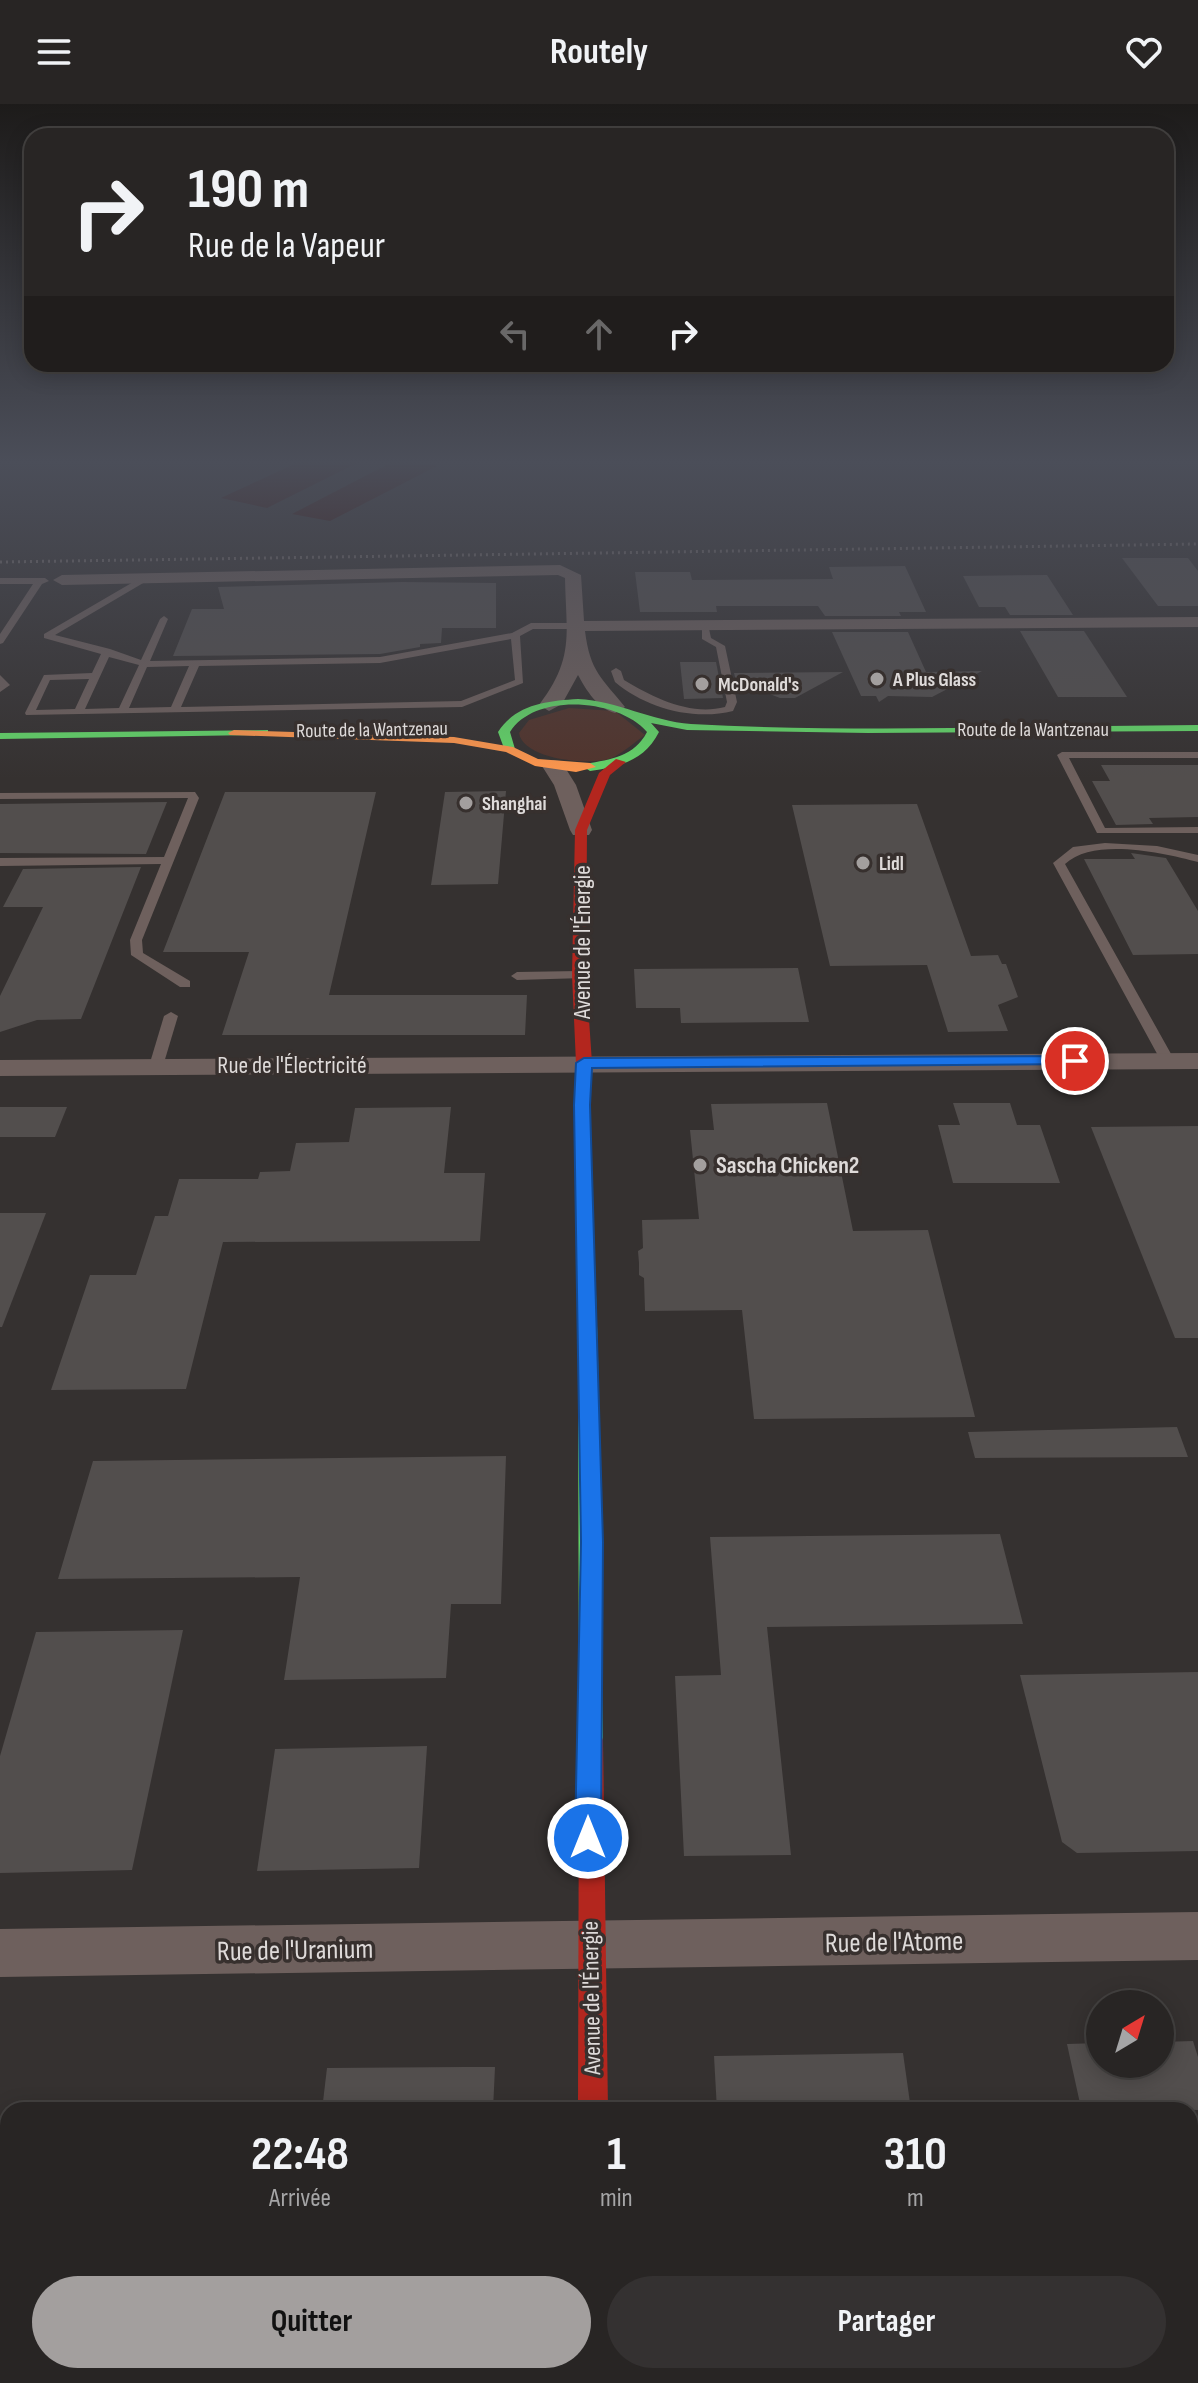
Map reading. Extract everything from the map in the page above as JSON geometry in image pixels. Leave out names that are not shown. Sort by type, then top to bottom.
[{"type":"main road","name":"Route de la Wantzenau","points":[[0,736],[471,728],[510,720],[549,705],[582,703],[615,707],[643,718],[687,727],[868,730],[1198,728]]},
{"type":"main road","points":[[620,762],[636,756],[653,740],[653,732],[643,718]]},
{"type":"main road","points":[[509,749],[502,740],[503,730],[510,720]]},
{"type":"main road","name":"Route de la Wantzenau","points":[[653,740],[868,730]]},
{"type":"main road","name":"Route de la Wantzenau","points":[[234,733],[454,740],[509,749],[528,759],[553,766],[588,767],[620,762]]},
{"type":"main road","name":"Avenue de l'Énergie","points":[[593,2102],[588,1823],[592,1542],[582,1105],[584,1063],[579,975],[581,830],[605,773],[620,762]]},
{"type":"street","points":[[62,580],[560,570],[573,575],[577,648],[592,686],[615,707]]},
{"type":"street","points":[[575,626],[706,632],[1198,622]]},
{"type":"street","points":[[549,705],[559,698],[565,686],[577,648]]},
{"type":"street","name":"Avenue de l'Énergie","points":[[553,766],[565,785],[581,830]]},
{"type":"street","name":"Rue de l'Électricité","points":[[0,1068],[1198,1061]]},
{"type":"street","name":"Rue de l'Atome","points":[[591,1944],[1198,1936]]},
{"type":"street","name":"Rue de l'Uranium","points":[[0,1953],[591,1944]]},
{"type":"lane","points":[[147,577],[47,636],[145,664],[380,660],[515,635],[531,626],[575,626]]},
{"type":"lane","points":[[0,581],[62,580]]},
{"type":"lane","points":[[0,641],[39,581]]},
{"type":"lane","points":[[123,711],[164,619]]},
{"type":"lane","points":[[616,671],[620,682],[648,696],[688,702],[720,712],[729,709],[732,702],[720,646],[706,632]]},
{"type":"lane","points":[[95,676],[47,677],[30,713],[462,704],[520,681],[515,635]]},
{"type":"lane","points":[[79,712],[107,651]]},
{"type":"lane","points":[[175,710],[195,663]]},
{"type":"lane","points":[[0,678],[5,685],[0,689]]},
{"type":"lane","points":[[1198,755],[1062,755],[1101,831],[1198,830]]},
{"type":"lane","points":[[0,796],[191,794],[194,798],[136,940],[137,955],[185,984]]},
{"type":"lane","points":[[1168,1061],[1059,863],[1066,855],[1081,849],[1160,848],[1198,859]]},
{"type":"lane","points":[[0,862],[167,860]]},
{"type":"lane","points":[[517,976],[579,975]]},
{"type":"lane","points":[[156,1066],[171,1016]]},
{"type":"shaded area","points":[[569,708],[615,711],[645,735],[614,757],[591,761],[560,759],[533,750],[523,742],[519,733],[529,720]]},
{"type":"building","points":[[905,566],[926,612],[899,612],[901,616],[825,616],[818,606],[716,606],[717,612],[640,612],[635,572],[690,572],[692,580],[833,579],[829,567]]},
{"type":"building","points":[[1128,566],[1194,566],[1198,571],[1198,606],[1158,606]]},
{"type":"building","points":[[1047,575],[1073,615],[1010,615],[1005,607],[979,607],[963,576]]},
{"type":"building","points":[[496,583],[496,628],[442,628],[441,643],[420,644],[420,647],[380,654],[173,656],[192,609],[224,609],[218,587]]},
{"type":"building","points":[[1020,631],[1084,631],[1127,697],[1058,697]]},
{"type":"building","points":[[832,632],[908,632],[926,672],[982,671],[932,697],[888,696],[879,702],[876,696],[861,696]]},
{"type":"building","name":"McDonald's","points":[[680,662],[716,662],[723,698],[684,699]]},
{"type":"building","points":[[843,672],[795,698],[780,698],[736,681],[734,673]]},
{"type":"building","points":[[1101,765],[1198,765],[1198,817],[1149,818],[1153,824],[1116,825],[1092,781],[1110,781]]},
{"type":"building","points":[[506,791],[498,884],[431,885],[445,792]]},
{"type":"building","points":[[225,792],[376,792],[329,995],[527,995],[525,1035],[222,1035],[249,952],[163,952]]},
{"type":"building","points":[[167,802],[146,854],[0,853],[0,804]]},
{"type":"building","points":[[917,804],[971,956],[998,955],[1002,964],[1006,964],[1018,997],[998,1005],[1008,1031],[948,1032],[927,965],[830,966],[792,805]]},
{"type":"building","points":[[1131,853],[1166,858],[1198,911],[1198,954],[1133,955],[1084,859],[1135,859]]},
{"type":"building","points":[[141,867],[81,1019],[37,1020],[0,1032],[0,996],[43,907],[3,907],[23,869]]},
{"type":"building","points":[[798,968],[809,1022],[681,1023],[680,1008],[636,1008],[634,969]]},
{"type":"building","points":[[827,1103],[853,1231],[928,1230],[975,1417],[754,1419],[742,1310],[645,1311],[644,1278],[639,1275],[638,1251],[643,1248],[642,1220],[699,1219],[690,1130],[714,1130],[711,1104]]},
{"type":"building","points":[[953,1103],[1010,1103],[1017,1125],[1040,1125],[1060,1183],[953,1183],[938,1125],[960,1125]]},
{"type":"building","points":[[0,1107],[67,1107],[55,1137],[0,1137]]},
{"type":"building","points":[[451,1107],[444,1173],[485,1173],[480,1241],[223,1242],[186,1389],[51,1390],[90,1275],[136,1275],[155,1216],[168,1216],[179,1179],[258,1179],[260,1172],[290,1171],[296,1143],[349,1142],[355,1108]]},
{"type":"building","points":[[1198,1126],[1198,1338],[1175,1338],[1091,1127]]},
{"type":"building","points":[[0,1213],[46,1213],[2,1327],[0,1327]]},
{"type":"building","points":[[1177,1427],[1188,1457],[975,1458],[968,1432]]},
{"type":"building","points":[[506,1456],[501,1604],[451,1604],[446,1678],[284,1680],[300,1577],[58,1579],[93,1461]]},
{"type":"building","points":[[1000,1534],[1023,1624],[767,1627],[791,1855],[684,1856],[675,1676],[721,1675],[710,1537]]},
{"type":"building","points":[[183,1630],[132,1870],[0,1873],[0,1756],[36,1632]]},
{"type":"building","points":[[1198,1672],[1198,1851],[1077,1853],[1062,1842],[1020,1675]]},
{"type":"building","points":[[427,1746],[419,1868],[257,1871],[275,1749]]},
{"type":"building","points":[[1193,2041],[1198,2057],[1198,2102],[1080,2102],[1067,2044],[1086,2043],[1086,2078],[1174,2078],[1174,2042]]},
{"type":"building","points":[[903,2053],[910,2102],[717,2102],[714,2056]]},
{"type":"building","points":[[495,2067],[493,2102],[323,2102],[327,2068]]},
{"type":"traffic: fast","points":[[509,749],[504,732],[515,717],[560,703],[613,706],[640,718],[653,732],[636,754],[610,764],[590,767]]},
{"type":"traffic: fast","points":[[643,718],[687,727],[868,730],[1198,728]]},
{"type":"traffic: fast","points":[[0,736],[264,732]]},
{"type":"traffic: fast","points":[[582,1109],[588,1356],[591,1740]]},
{"type":"traffic: slow","points":[[234,733],[454,740],[509,749],[535,762],[590,767]]},
{"type":"traffic: jam","points":[[582,1109],[584,1063],[579,975],[581,830],[605,773],[620,762]]},
{"type":"traffic: jam","points":[[591,1740],[593,2102]]},
{"type":"place","name":"A Plus Glass","points":[[877,679]]},
{"type":"place","name":"McDonald's","points":[[702,684]]},
{"type":"place","name":"Shanghai","points":[[466,803]]},
{"type":"place","name":"Lidl","points":[[863,863]]},
{"type":"place","name":"Sascha Chicken2","points":[[700,1165]]},
{"type":"route","points":[[588,1838],[592,1542],[582,1105],[584,1063],[1075,1061]]}]
